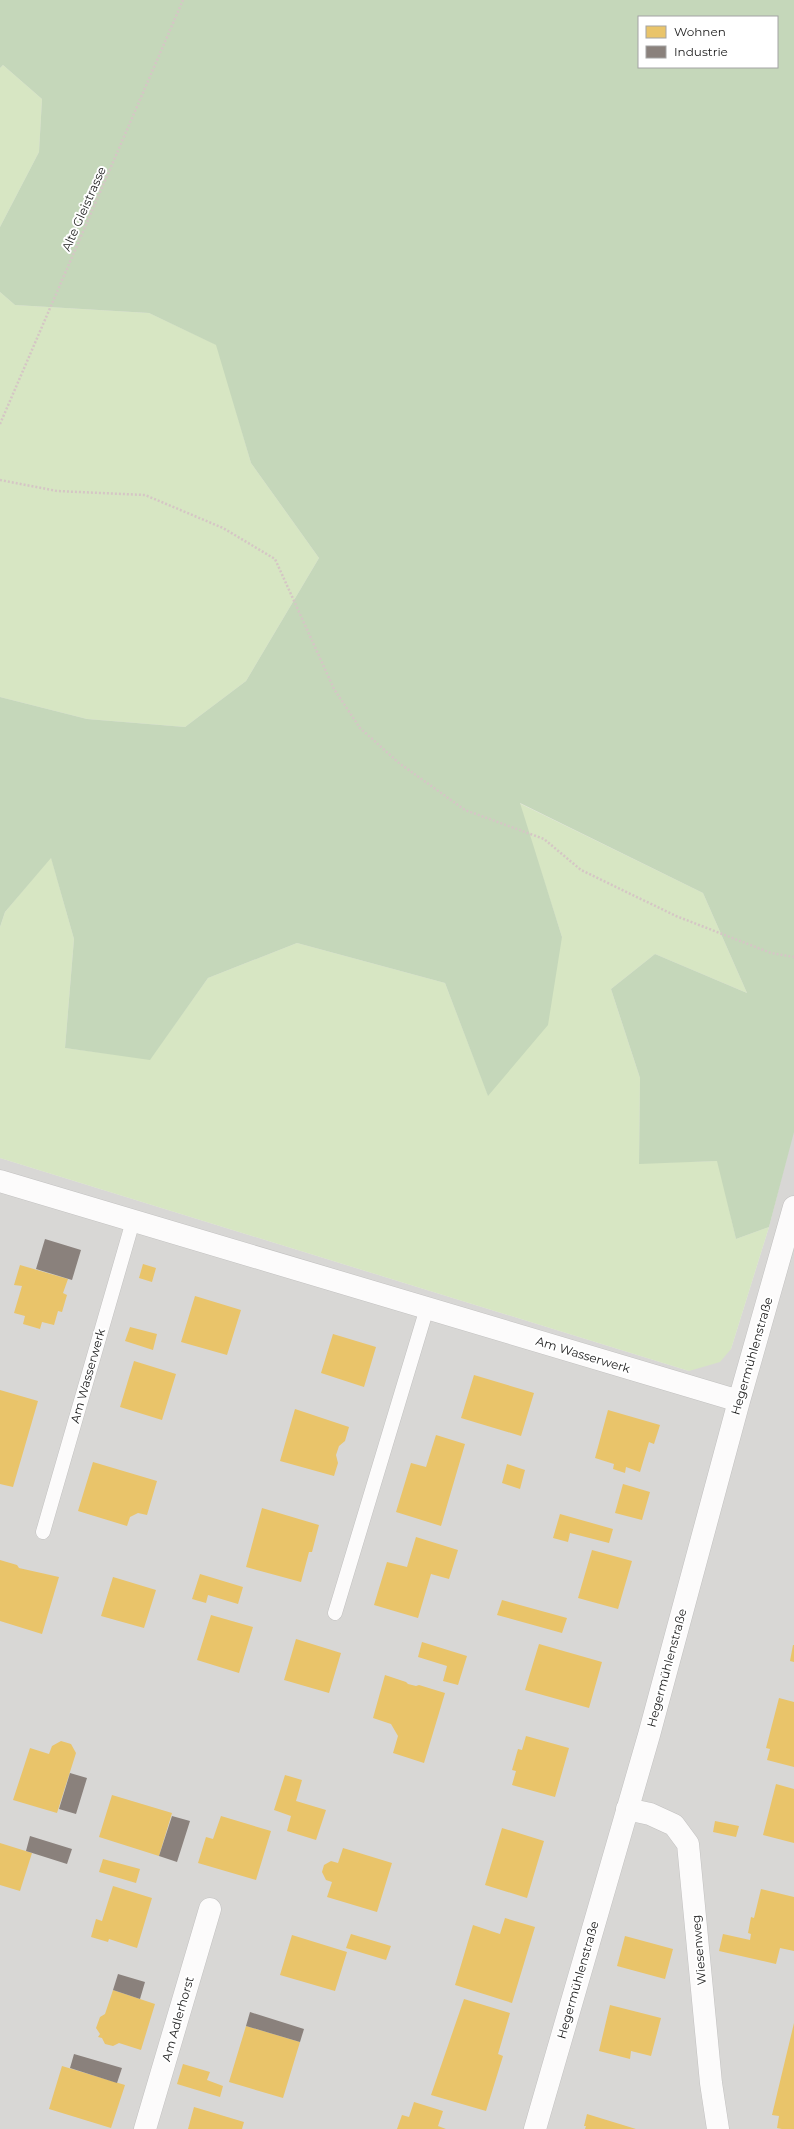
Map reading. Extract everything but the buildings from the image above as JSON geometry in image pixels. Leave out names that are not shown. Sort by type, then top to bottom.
[{"type":"street","name":"Am Wasserwerk","points":[[0,1181],[738,1401]]},
{"type":"street","name":"Hegermühlenstraße","points":[[535,2129],[628,1809],[738,1401],[794,1206]]},
{"type":"street","name":"Wiesenweg","points":[[628,1809],[650,1814],[674,1825],[688,1844],[711,2076],[718,2129]]},
{"type":"street","name":"Am Adlerhorst","points":[[145,2129],[210,1909]]},
{"type":"lane","name":"Am Wasserwerk","points":[[43,1532],[133,1221]]},
{"type":"lane","points":[[335,1613],[427,1308]]},
{"type":"path","name":"Alte Gleistrasse","points":[[0,424],[183,0]]},
{"type":"path","points":[[0,480],[57,491],[145,495],[223,528],[275,559],[334,689],[360,728],[399,763],[465,810],[544,840],[581,870],[676,916],[771,953],[794,957]]},
{"type":"shaded area","points":[[794,1129],[794,2129],[0,2129],[0,1158],[689,1371],[731,1349],[769,1227]]},
{"type":"green space","points":[[0,0],[794,0],[794,1132],[769,1227],[736,1239],[717,1161],[639,1164],[640,1078],[611,989],[655,954],[747,993],[703,893],[520,803],[562,937],[548,1025],[488,1096],[445,983],[297,943],[208,978],[150,1060],[65,1048],[74,939],[51,858],[5,912],[0,927],[0,697],[87,719],[185,727],[246,681],[319,558],[251,463],[216,345],[149,313],[15,305],[0,292],[0,227],[39,152],[42,99],[3,65],[0,68]]},
{"type":"green space","points":[[3,65],[42,99],[39,152],[0,227],[0,68]]},
{"type":"green space","points":[[0,292],[15,305],[149,313],[217,345],[251,463],[319,558],[246,681],[185,727],[87,719],[0,697]]},
{"type":"green space","points":[[519,803],[703,893],[747,993],[655,954],[611,989],[640,1078],[639,1163],[718,1161],[736,1239],[769,1227],[731,1349],[720,1362],[689,1371],[0,1158],[0,927],[5,912],[51,857],[74,939],[65,1048],[150,1059],[208,978],[297,943],[445,983],[488,1095],[562,937]]}]
